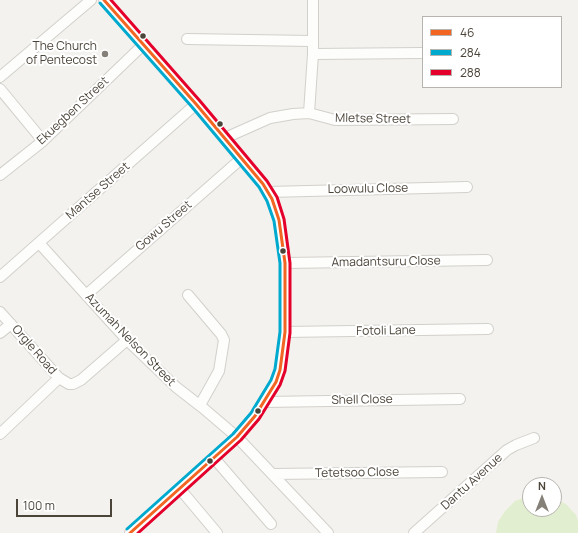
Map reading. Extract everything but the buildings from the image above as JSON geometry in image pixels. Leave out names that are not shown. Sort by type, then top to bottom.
[{"type":"street","points":[[0,77],[91,0]]},
{"type":"street","points":[[104,0],[196,104],[263,184],[274,204],[279,220],[285,263],[284,332],[279,374],[276,382],[252,419],[237,437],[130,533]]},
{"type":"street","points":[[309,113],[313,54],[313,0]]},
{"type":"street","points":[[187,39],[312,41]]},
{"type":"street","name":"Ekuegben Street","points":[[0,175],[43,141],[144,44]]},
{"type":"street","points":[[313,54],[422,53]]},
{"type":"street","points":[[0,89],[43,141]]},
{"type":"street","name":"Mantse Street","points":[[0,277],[196,104]]},
{"type":"street","name":"Mletse Street","points":[[225,138],[270,118],[293,114],[309,113],[336,120],[453,119]]},
{"type":"street","name":"Gowu Street","points":[[86,295],[242,158]]},
{"type":"street","name":"Loowulu Close","points":[[268,192],[467,187]]},
{"type":"street","name":"Azumah Nelson Street","points":[[39,243],[127,340],[176,387],[200,405],[237,437],[328,533]]},
{"type":"street","name":"Amadantsuru Close","points":[[285,263],[487,260]]},
{"type":"street","points":[[188,295],[221,334],[224,340],[219,371],[200,405]]},
{"type":"street","name":"Orgle Road","points":[[0,312],[59,378],[69,384],[81,380],[127,340]]},
{"type":"street","points":[[0,333],[11,324]]},
{"type":"street","name":"Fotoli Lane","points":[[284,332],[488,329]]},
{"type":"street","points":[[0,434],[59,378]]},
{"type":"street","name":"Shell Close","points":[[264,402],[460,399]]},
{"type":"street","name":"Dantu Avenue","points":[[414,533],[507,450],[534,438]]},
{"type":"street","points":[[214,458],[271,524]]},
{"type":"street","name":"Tetetsoo Close","points":[[273,474],[442,472]]},
{"type":"street","points":[[180,489],[217,533]]},
{"type":"green space","points":[[522,498],[522,517],[562,517],[562,502],[576,515],[578,521],[578,533],[496,533],[498,522],[505,511],[515,501]]},
{"type":"transit line","name":"46","points":[[104,0],[196,104],[263,184],[272,199],[279,220],[285,263],[285,332],[280,370],[276,382],[255,416],[237,437],[130,533]]},
{"type":"transit line","name":"288","points":[[111,0],[200,101],[267,181],[277,197],[284,219],[290,263],[290,333],[285,371],[280,385],[259,419],[241,440],[138,533]]},
{"type":"transit line","name":"284","points":[[100,3],[192,107],[259,187],[267,201],[274,221],[280,263],[280,332],[275,369],[271,380],[251,413],[233,434],[127,529]]},
{"type":"place","name":"The Church of Pentecost","points":[[105,54]]}]
